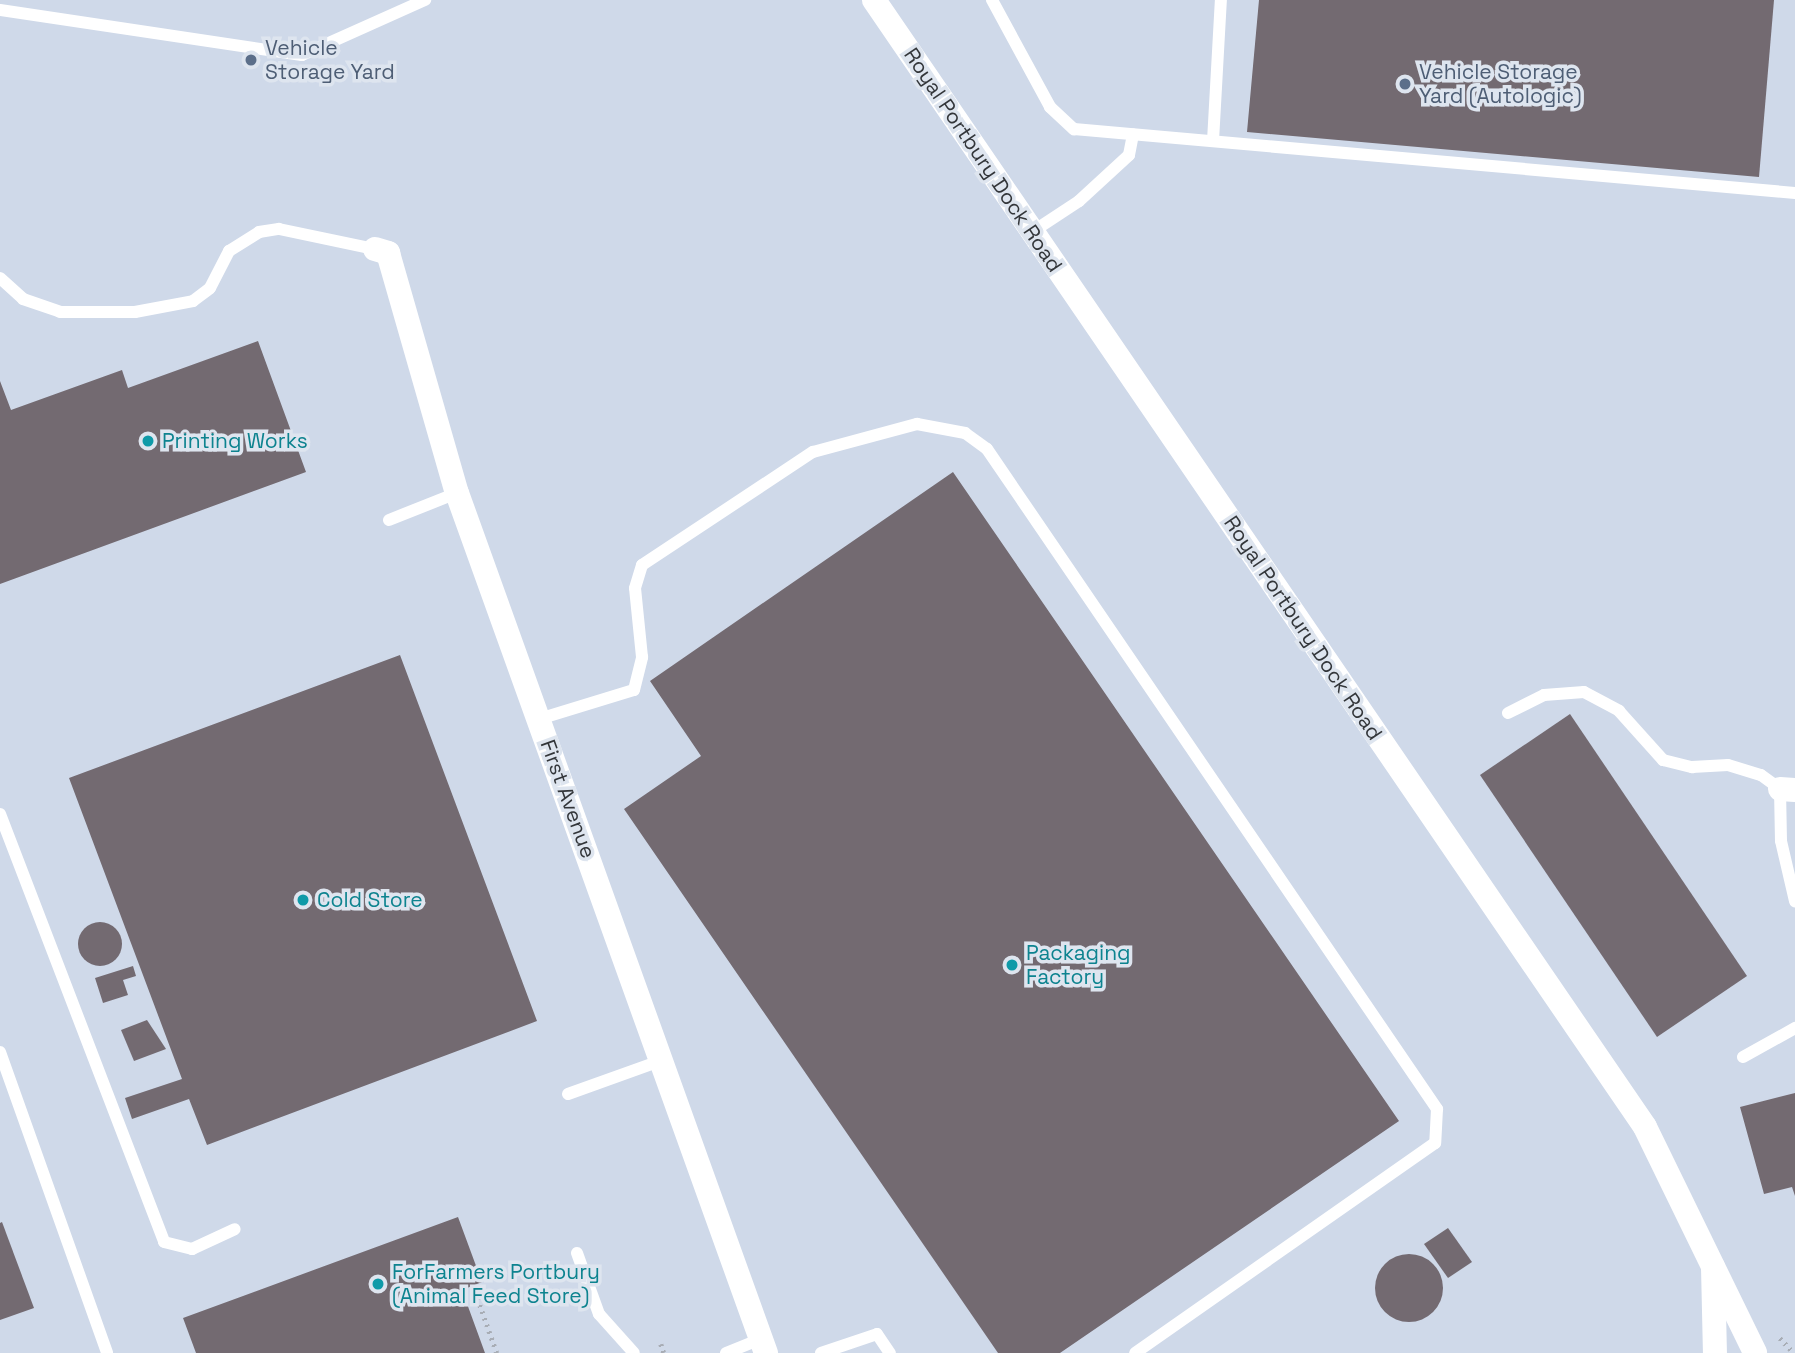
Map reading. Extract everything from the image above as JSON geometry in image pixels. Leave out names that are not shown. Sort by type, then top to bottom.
[{"type":"street","name":"Royal Portbury Dock Road","points":[[874,0],[1645,1127],[1755,1353]]},
{"type":"street","name":"First Avenue","points":[[375,248],[388,253],[457,493],[663,1060],[763,1346]]},
{"type":"street","name":"Royal Portbury Dock Road","points":[[1713,1267],[1715,1353]]},
{"type":"lane","points":[[0,10],[302,55],[425,0]]},
{"type":"lane","points":[[992,0],[1050,107],[1074,129],[1795,192]]},
{"type":"lane","points":[[1213,141],[1221,0]]},
{"type":"lane","points":[[1032,232],[1079,201],[1129,155],[1133,134]]},
{"type":"lane","points":[[0,278],[23,299],[60,312],[135,312],[193,301],[210,288],[229,251],[259,232],[279,229],[375,248]]},
{"type":"lane","points":[[539,719],[634,690],[642,657],[635,588],[642,565],[813,452],[917,424],[965,433],[987,449],[1437,1109],[1435,1143],[1135,1353]]},
{"type":"lane","points":[[389,520],[457,493]]},
{"type":"lane","points":[[1508,713],[1544,695],[1584,692],[1619,711],[1663,760],[1692,767],[1728,765],[1788,790],[1781,841],[1795,901]]},
{"type":"lane","points":[[0,814],[163,1241],[192,1249],[235,1229]]},
{"type":"lane","points":[[1743,1057],[1795,1028]]},
{"type":"lane","points":[[0,1052],[107,1353]]},
{"type":"lane","points":[[568,1094],[663,1060]]},
{"type":"lane","points":[[576,1253],[599,1314],[634,1353]]},
{"type":"lane","points":[[821,1353],[877,1334],[890,1353]]},
{"type":"lane","points":[[726,1353],[763,1346]]},
{"type":"path","points":[[473,1285],[497,1353]]},
{"type":"path","points":[[661,1344],[664,1353]]},
{"type":"shaded area","points":[[0,0],[1795,0],[1795,1353],[0,1353]]},
{"type":"building","points":[[1259,0],[1774,0],[1759,177],[1247,132]]},
{"type":"building","name":"Printing Works","points":[[258,341],[306,472],[0,584],[0,381],[11,410],[122,370],[128,388]]},
{"type":"building","name":"Packaging Factory","points":[[953,472],[1399,1121],[1060,1353],[998,1353],[624,809],[701,756],[650,681]]},
{"type":"building","name":"Cold Store","points":[[400,655],[537,1021],[207,1145],[189,1099],[132,1119],[125,1098],[182,1079],[69,778]]},
{"type":"building","points":[[1570,714],[1747,976],[1657,1037],[1480,775]]},
{"type":"building","points":[[100,922],[116,928],[122,944],[116,960],[100,966],[84,960],[78,944],[84,928]]},
{"type":"building","points":[[133,966],[136,976],[123,980],[128,995],[103,1003],[95,978]]},
{"type":"building","points":[[147,1020],[166,1049],[134,1061],[121,1030]]},
{"type":"building","points":[[1795,1093],[1795,1196],[1792,1187],[1764,1194],[1740,1107]]},
{"type":"building","name":"ForFarmers Portbury (Animal Feed Store)","points":[[458,1217],[482,1282],[462,1290],[485,1353],[196,1353],[183,1318]]},
{"type":"building","points":[[2,1222],[34,1308],[0,1320],[0,1223]]},
{"type":"building","points":[[1448,1228],[1472,1262],[1448,1278],[1424,1244]]},
{"type":"building","points":[[1409,1254],[1422,1256],[1433,1264],[1441,1275],[1441,1301],[1433,1312],[1422,1320],[1409,1322],[1396,1320],[1385,1312],[1377,1301],[1375,1288],[1377,1275],[1385,1264],[1396,1256]]},
{"type":"place","name":"Vehicle Storage Yard","points":[[251,60]]},
{"type":"place","name":"Vehicle Storage Yard (Autologic)","points":[[1405,84]]},
{"type":"place","name":"Printing Works","points":[[148,441]]},
{"type":"place","name":"Cold Store","points":[[303,900]]},
{"type":"place","name":"Packaging Factory","points":[[1012,965]]},
{"type":"place","name":"ForFarmers Portbury (Animal Feed Store)","points":[[378,1284]]}]
